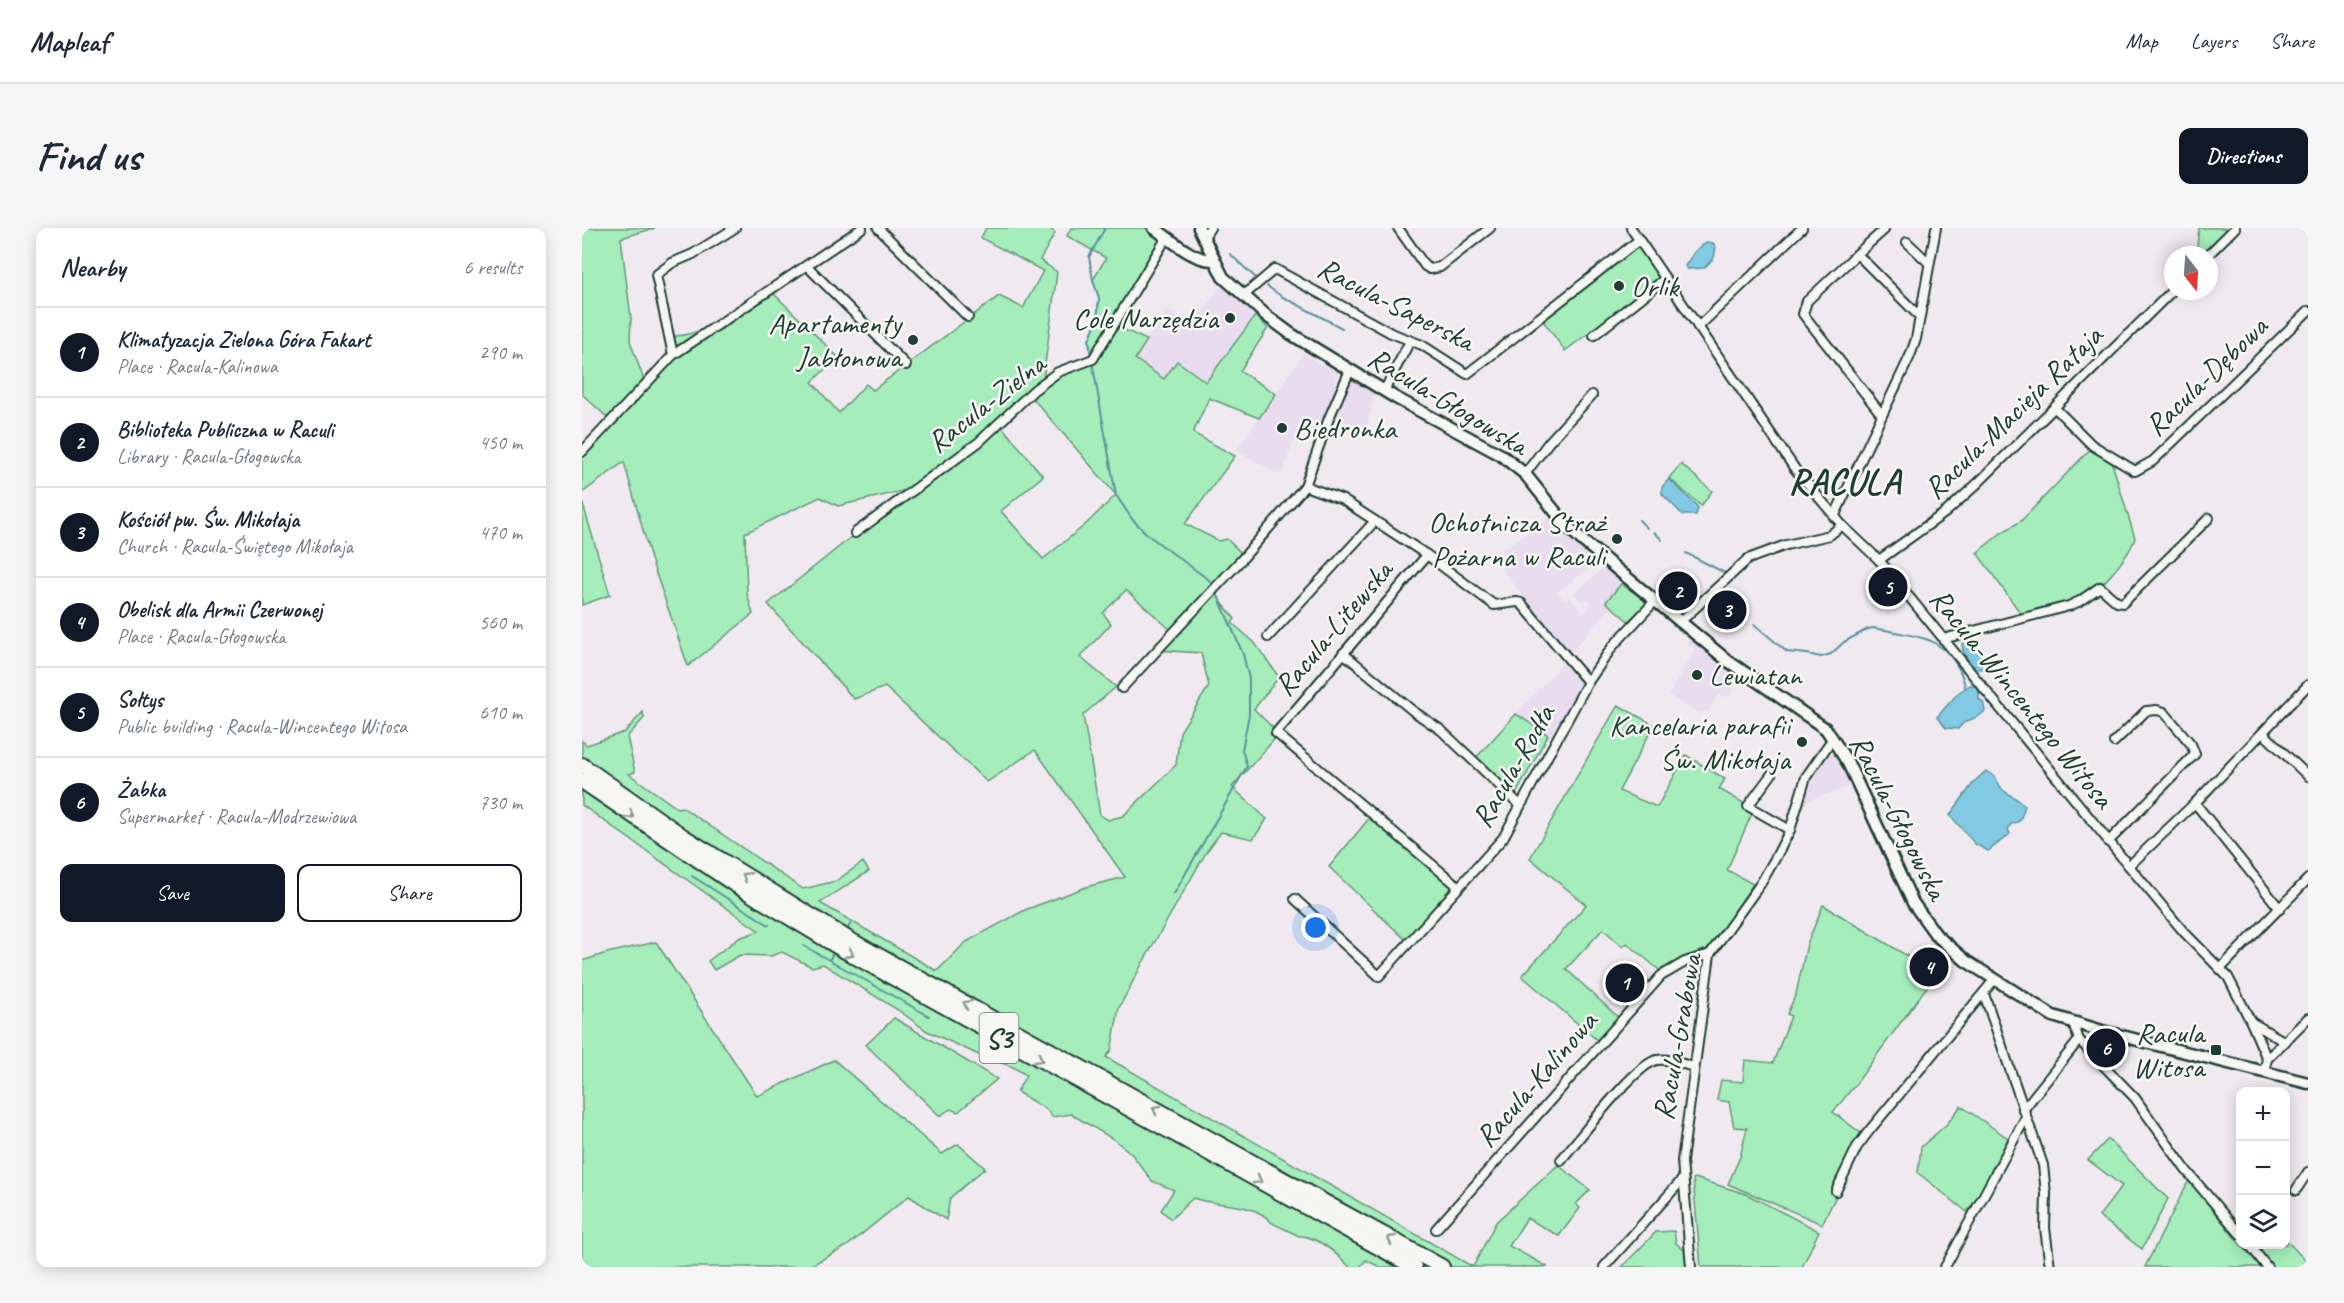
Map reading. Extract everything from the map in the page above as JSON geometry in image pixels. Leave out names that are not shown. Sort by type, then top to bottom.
[{"type":"highway","name":"S3","points":[[582,765],[797,916]]},
{"type":"highway","name":"S3","points":[[582,781],[678,848],[797,916],[1207,1144],[1442,1267]]},
{"type":"highway","name":"S3","points":[[1207,1144],[1414,1267]]},
{"type":"street","points":[[673,355],[656,275],[672,263],[693,254],[735,228]]},
{"type":"street","points":[[582,452],[673,355],[862,228]]},
{"type":"street","points":[[878,228],[968,317]]},
{"type":"street","points":[[1154,228],[1187,250],[1193,257],[1201,260],[1214,260]]},
{"type":"street","points":[[1398,228],[1425,266],[1435,269],[1490,228]]},
{"type":"street","name":"Racula-Wincentego Witosa","points":[[1631,228],[1795,469],[1834,517],[1879,560],[2108,842],[2183,931],[2228,977],[2267,1059]]},
{"type":"street","points":[[1698,327],[1802,228]]},
{"type":"street","points":[[1834,517],[1910,356],[1920,317],[1936,228]]},
{"type":"street","points":[[2217,246],[2235,228]]},
{"type":"street","points":[[1882,415],[1803,314],[1807,301],[1884,230]]},
{"type":"street","points":[[1187,250],[1205,235]]},
{"type":"street","name":"Racula-Głogowska","points":[[1205,235],[1223,277],[1280,326],[1384,391],[1486,446],[1525,474],[1575,534],[1752,680],[1817,722],[1833,738],[1848,764],[1896,870],[1920,914],[1946,945],[1994,980],[2053,1016],[2308,1083]]},
{"type":"street","name":"Racula-Zielna","points":[[855,533],[979,442],[1034,390],[1058,372],[1091,360],[1167,237]]},
{"type":"street","name":"Racula-Saperska","points":[[1243,296],[1275,269],[1391,333],[1422,345],[1466,373],[1470,373],[1639,240]]},
{"type":"street","points":[[1907,242],[1929,263]]},
{"type":"street","points":[[1857,254],[1920,317]]},
{"type":"street","points":[[807,266],[906,365]]},
{"type":"street","points":[[1594,335],[1665,279]]},
{"type":"street","name":"Racula-Macieja Rataja","points":[[1879,560],[1946,512],[1978,483],[2164,299]]},
{"type":"street","name":"Racula-Dębowa","points":[[2055,408],[2092,445],[2135,471],[2152,461],[2308,311]]},
{"type":"street","points":[[1384,391],[1410,340]]},
{"type":"street","points":[[1122,688],[1243,558],[1305,486],[1329,417],[1350,370]]},
{"type":"street","points":[[1525,474],[1549,442],[1592,395]]},
{"type":"street","points":[[1305,486],[1343,500],[1375,520],[1494,605],[1521,603],[1588,682]]},
{"type":"street","points":[[1943,639],[2069,606],[2100,587],[2117,602],[2123,603],[2209,518]]},
{"type":"street","points":[[1268,637],[1375,520]]},
{"type":"street","points":[[1680,622],[1703,598],[1748,559],[1786,545],[1830,536],[1842,525]]},
{"type":"street","name":"Racula-Litewska","points":[[1426,555],[1276,733],[1459,887]]},
{"type":"street","name":"Racula-Rodła","points":[[1295,899],[1379,976],[1503,838],[1588,682],[1613,646],[1655,601]]},
{"type":"street","points":[[1343,653],[1413,711],[1441,730],[1520,806]]},
{"type":"street","points":[[2129,866],[2196,803],[2308,685]]},
{"type":"street","points":[[2108,842],[2195,754],[2191,744],[2164,712],[2157,710],[2146,711],[2114,742]]},
{"type":"street","points":[[2263,733],[2308,776]]},
{"type":"street","name":"Racula-Grabowa","points":[[1691,1267],[1682,1161],[1693,1066],[1710,954],[1761,883],[1790,830],[1806,777],[1833,738]]},
{"type":"street","points":[[1771,775],[1748,806],[1790,830]]},
{"type":"street","points":[[2196,803],[2280,909]]},
{"type":"street","points":[[2220,969],[2308,879]]},
{"type":"street","name":"Racula-Kalinowa","points":[[1436,1229],[1661,976],[1685,962],[1710,954]]},
{"type":"street","points":[[1836,1191],[1857,1147],[1994,980]]},
{"type":"street","points":[[1984,994],[2043,1165],[2046,1194],[2045,1228],[2050,1267]]},
{"type":"street","points":[[2264,1072],[2267,1059],[2308,1018]]},
{"type":"street","points":[[2251,1022],[2285,1042]]},
{"type":"street","points":[[2073,1023],[2079,1040],[2135,1098],[2186,1170],[2236,1228]]},
{"type":"street","points":[[1945,1267],[2025,1113],[2079,1040]]},
{"type":"street","points":[[1561,1160],[1638,1071],[1656,1060],[1693,1066]]},
{"type":"street","points":[[2296,1190],[2308,1172]]},
{"type":"street","points":[[1604,1267],[1682,1180]]},
{"type":"street","points":[[2252,1249],[2267,1267]]},
{"type":"shaded area","points":[[1221,285],[1255,316],[1206,382],[1178,361],[1164,379],[1135,359],[1167,309],[1188,322],[1202,312]]},
{"type":"shaded area","points":[[1304,353],[1320,364],[1339,371],[1334,383],[1340,386],[1322,433],[1300,425],[1283,471],[1279,475],[1236,450]]},
{"type":"shaded area","points":[[1355,380],[1375,393],[1366,430],[1334,418],[1343,394],[1350,382]]},
{"type":"shaded area","points":[[1554,513],[1599,560],[1558,592],[1566,601],[1570,597],[1584,613],[1592,603],[1587,599],[1583,603],[1574,593],[1604,568],[1646,601],[1628,621],[1612,607],[1569,654],[1493,557]]},
{"type":"shaded area","points":[[1689,637],[1739,677],[1730,697],[1718,695],[1709,711],[1698,713],[1668,695],[1695,649],[1686,643]]},
{"type":"shaded area","points":[[1566,660],[1583,683],[1553,738],[1516,714]]},
{"type":"shaded area","points":[[1830,753],[1838,759],[1852,786],[1806,801],[1811,779],[1824,756]]},
{"type":"green space","points":[[582,228],[655,228],[621,238],[631,318],[630,341],[645,383],[668,355],[676,336],[712,325],[769,289],[838,357],[812,382],[839,413],[866,384],[873,390],[999,296],[1023,308],[1043,271],[981,238],[986,228],[1049,228],[1055,233],[1040,260],[1057,272],[1043,380],[1091,359],[1089,340],[1097,320],[1099,298],[1093,280],[1106,258],[1067,236],[1071,228],[1145,228],[1162,239],[1111,324],[1147,340],[1135,359],[1164,379],[1177,361],[1206,382],[1255,316],[1268,328],[1240,371],[1276,394],[1259,418],[1209,398],[1193,433],[1235,456],[1185,524],[1219,541],[1227,539],[1244,556],[1214,588],[1219,599],[1235,619],[1232,623],[1254,642],[1279,677],[1254,709],[1279,734],[1232,787],[1267,819],[1253,839],[1221,832],[1207,851],[1119,1008],[1111,1051],[1106,1057],[1473,1267],[1380,1267],[1366,1260],[1360,1267],[1350,1267],[1320,1242],[1299,1236],[1272,1223],[1256,1211],[1193,1198],[1171,1219],[1161,1210],[1174,1190],[1152,1181],[1131,1153],[1113,1139],[1071,1114],[1052,1117],[1047,1110],[1017,1092],[1026,1075],[1013,1067],[979,1055],[927,1031],[898,1010],[823,964],[812,967],[782,952],[771,956],[740,955],[714,970],[708,961],[739,938],[759,931],[582,805],[582,741],[587,745],[625,732],[643,712],[644,718],[627,737],[635,772],[629,774],[677,808],[682,807],[803,889],[836,881],[863,862],[869,871],[820,903],[937,971],[966,942],[1025,910],[1086,887],[1125,877],[1035,750],[987,782],[885,687],[854,699],[768,604],[911,489],[838,506],[820,497],[745,533],[747,594],[753,614],[688,666],[651,559],[624,462],[582,493],[582,450],[611,421],[582,394]],"holes":[[[1029,394],[1116,495],[1085,525],[1043,559],[1001,511],[1043,476],[999,423]],[[1126,590],[1172,631],[1157,650],[1201,653],[1209,686],[1180,732],[1176,765],[1123,816],[1108,820],[1100,815],[1083,715],[1116,687],[1080,657],[1111,624],[1103,613]]]},
{"type":"green space","points":[[2199,228],[2232,228],[2214,246],[2197,246]]},
{"type":"green space","points":[[1638,246],[1661,278],[1565,351],[1541,318],[1628,250]]},
{"type":"green space","points":[[2096,443],[2111,460],[2135,538],[2118,566],[2101,586],[2082,601],[2068,608],[2024,618],[1977,553],[2001,533],[2021,521]]},
{"type":"green space","points":[[1681,464],[1712,491],[1701,506],[1669,478]]},
{"type":"green space","points":[[582,501],[610,595],[582,605]]},
{"type":"green space","points":[[1621,584],[1646,601],[1644,607],[1628,621],[1606,602]]},
{"type":"green space","points":[[1618,705],[1654,725],[1619,791],[1657,807],[1686,755],[1725,779],[1719,789],[1754,809],[1727,870],[1753,884],[1708,950],[1659,970],[1627,943],[1623,947],[1603,929],[1566,969],[1619,1018],[1598,1041],[1522,976],[1586,905],[1530,858]]},
{"type":"green space","points":[[1516,714],[1548,735],[1516,794],[1475,759]]},
{"type":"green space","points":[[1371,816],[1455,887],[1407,941],[1329,867]]},
{"type":"green space","points":[[1823,905],[1929,969],[1934,977],[1833,1112],[1866,1137],[1822,1224],[1728,1184],[1740,1157],[1747,1128],[1734,1127],[1729,1102],[1717,1100],[1721,1080],[1743,1082],[1745,1060],[1773,1063],[1791,1016],[1787,1014],[1796,994],[1807,944]]},
{"type":"green space","points":[[656,942],[757,1096],[834,1060],[942,1154],[958,1144],[985,1168],[950,1198],[946,1220],[909,1196],[847,1246],[808,1267],[582,1267],[582,961]]},
{"type":"green space","points":[[894,1018],[997,1079],[958,1112],[950,1109],[940,1116],[866,1045]]},
{"type":"green space","points":[[1961,1106],[2008,1138],[1983,1190],[1967,1212],[1918,1173],[1921,1147],[1947,1124]]},
{"type":"green space","points":[[2108,1139],[2168,1199],[2142,1249],[2099,1216],[2122,1186],[2088,1160]]},
{"type":"green space","points":[[1558,1165],[1590,1190],[1576,1204],[1580,1208],[1559,1236],[1527,1218],[1509,1246],[1548,1267],[1473,1267],[1496,1222]]},
{"type":"green space","points":[[1693,1179],[1746,1194],[1819,1231],[1802,1267],[1701,1267]]},
{"type":"green space","points":[[2189,1180],[2236,1239],[2236,1249],[2245,1249],[2262,1267],[2145,1267]]},
{"type":"green space","points":[[1674,1231],[1676,1243],[1685,1251],[1687,1267],[1622,1267],[1656,1232]]},
{"type":"green space","points":[[2290,1244],[2308,1263],[2308,1267],[2268,1267],[2252,1249],[2290,1249]]},
{"type":"water","points":[[1707,242],[1713,243],[1716,247],[1714,258],[1704,268],[1687,269],[1685,266],[1695,251]]},
{"type":"water","points":[[1669,479],[1696,505],[1698,508],[1696,515],[1683,515],[1662,494],[1662,487]]},
{"type":"water","points":[[1968,640],[1973,641],[1989,663],[1985,668],[1976,668],[1968,660],[1962,644]]},
{"type":"water","points":[[1970,685],[1979,687],[1979,699],[1983,702],[1985,711],[1978,717],[1965,722],[1958,729],[1946,728],[1937,717],[1958,693]]},
{"type":"water","points":[[1986,771],[1995,777],[2004,791],[2025,806],[2020,821],[2011,824],[2008,829],[2010,834],[1988,851],[1975,844],[1950,815],[1974,782]]},
{"type":"waterway","points":[[1091,355],[1089,340],[1097,320],[1099,298],[1089,257],[1105,228]]},
{"type":"waterway","points":[[1230,254],[1257,279]]},
{"type":"waterway","points":[[1267,286],[1281,296],[1342,328]]},
{"type":"waterway","points":[[1092,361],[1116,495],[1132,519],[1149,536],[1209,580],[1213,586]]},
{"type":"waterway","points":[[1639,520],[1647,528]]},
{"type":"waterway","points":[[1654,532],[1662,540]]},
{"type":"waterway","points":[[1686,553],[1727,574]]},
{"type":"waterway","points":[[1174,894],[1247,766],[1242,750],[1249,714],[1249,679],[1243,654],[1216,591]]},
{"type":"waterway","points":[[1754,624],[1787,652],[1821,657],[1831,654],[1844,642],[1873,628],[1922,638],[1933,642],[1950,655],[1958,667],[1965,687]]},
{"type":"waterway","points":[[692,876],[769,925]]},
{"type":"waterway","points":[[846,932],[852,921]]},
{"type":"waterway","points":[[804,946],[929,1016]]},
{"type":"waterway","points":[[829,960],[835,950]]},
{"type":"place","name":"Orlik","points":[[1619,286]]},
{"type":"place","name":"Cole Narzędzia","points":[[1230,318]]},
{"type":"place","name":"Apartamenty Jabłonowa","points":[[913,340]]},
{"type":"place","name":"Biedronka","points":[[1282,428]]},
{"type":"place","name":"Ochotnicza Straż Pożarna w Raculi","points":[[1617,539]]},
{"type":"place","name":"Sołtys","points":[[1888,587]]},
{"type":"place","name":"Biblioteka Publiczna w Raculi","points":[[1678,591]]},
{"type":"place","name":"Kościół pw. Św. Mikołaja","points":[[1727,610]]},
{"type":"place","name":"Lewiatan","points":[[1697,675]]},
{"type":"place","name":"Kancelaria parafii Św. Mikołaja","points":[[1802,742]]},
{"type":"place","name":"Obelisk dla Armii Czerwonej","points":[[1929,967]]},
{"type":"place","name":"Klimatyzacja Zielona Góra Fakart","points":[[1625,983]]},
{"type":"place","name":"Żabka","points":[[2106,1048]]},
{"type":"place","name":"Racula Witosa","points":[[2216,1050]]},
{"type":"district","name":"RACULA","points":[[1845,482]]}]
